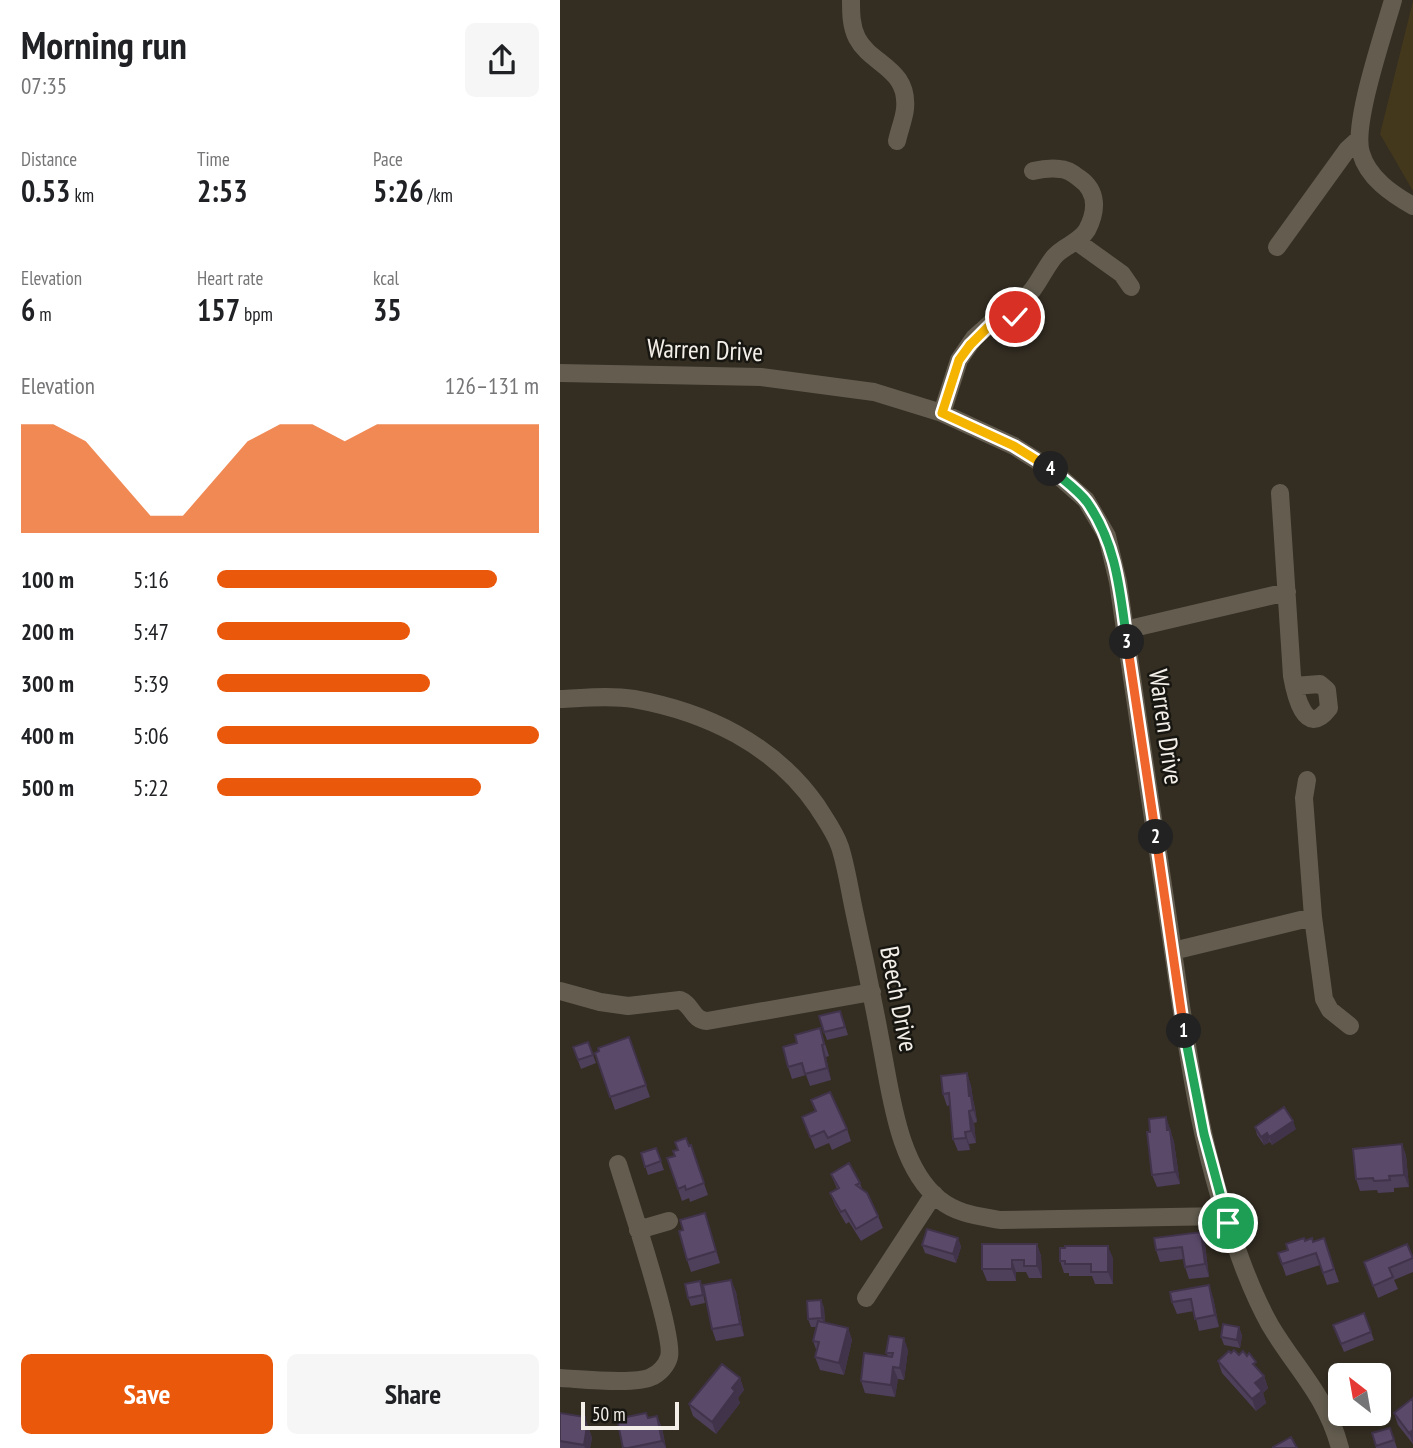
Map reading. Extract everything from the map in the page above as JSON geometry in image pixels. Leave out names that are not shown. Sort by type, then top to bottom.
[{"type":"street","points":[[851,0],[853,26],[862,46],[892,69],[904,93],[905,108],[897,141]]},
{"type":"street","points":[[1393,0],[1363,108],[1360,153],[1374,177],[1385,188],[1413,206]]},
{"type":"street","points":[[1277,247],[1347,150],[1359,139]]},
{"type":"street","points":[[942,413],[959,360],[974,338],[1001,314],[1007,319],[1015,317],[1019,311],[1018,304],[1035,289],[1057,253],[1076,242],[1086,232],[1095,197],[1090,187],[1063,169],[1033,171]]},
{"type":"street","points":[[1076,242],[1122,274],[1131,287]]},
{"type":"street","name":"Warren Drive","points":[[560,373],[761,377],[874,392],[942,413],[1014,446],[1052,470],[1086,500],[1107,536],[1118,582],[1187,1051],[1225,1216],[1254,1293],[1271,1326],[1317,1391],[1340,1448]]},
{"type":"street","points":[[1280,493],[1293,681]]},
{"type":"street","points":[[1125,630],[1287,592]]},
{"type":"street","name":"Beech Drive","points":[[560,699],[632,699],[685,711],[729,729],[779,763],[814,802],[840,847],[872,992],[897,1126],[921,1179],[940,1200],[967,1214],[1000,1220],[1225,1216]]},
{"type":"street","points":[[1307,780],[1304,798],[1313,917],[1324,999],[1330,1010],[1350,1026]]},
{"type":"street","points":[[1173,951],[1313,917]]},
{"type":"street","points":[[560,991],[600,1002],[628,1006],[680,1000],[685,1002],[697,1018],[707,1021],[872,992]]},
{"type":"street","points":[[560,1378],[633,1381],[650,1378],[662,1370],[669,1357],[662,1312],[618,1164]]},
{"type":"street","points":[[866,1298],[934,1194]]},
{"type":"street","points":[[638,1230],[669,1221]]},
{"type":"shaded area","points":[[1413,1],[1413,191],[1380,134]]},
{"type":"building","points":[[840,1011],[845,1027],[824,1032],[819,1016]]},
{"type":"building","points":[[820,1028],[827,1068],[805,1074],[802,1063],[788,1067],[783,1047],[797,1043],[795,1035]]},
{"type":"building","points":[[629,1037],[646,1085],[610,1097],[595,1053],[599,1051],[598,1048]]},
{"type":"building","points":[[588,1042],[593,1055],[578,1060],[573,1047]]},
{"type":"building","points":[[967,1073],[973,1110],[969,1111],[971,1131],[965,1132],[966,1138],[953,1139],[949,1093],[943,1094],[941,1076]]},
{"type":"building","points":[[830,1092],[847,1129],[828,1138],[824,1131],[810,1137],[802,1117],[816,1111],[811,1100]]},
{"type":"building","points":[[1284,1107],[1293,1121],[1269,1137],[1267,1133],[1261,1137],[1255,1127]]},
{"type":"building","points":[[1166,1117],[1175,1172],[1152,1175],[1147,1132],[1150,1132],[1149,1119]]},
{"type":"building","points":[[686,1138],[704,1183],[686,1190],[685,1186],[678,1189],[667,1158],[675,1156],[673,1151],[678,1150],[675,1142]]},
{"type":"building","points":[[1402,1144],[1404,1175],[1389,1176],[1390,1180],[1356,1179],[1353,1149]]},
{"type":"building","points":[[656,1148],[661,1161],[645,1167],[641,1153]]},
{"type":"building","points":[[849,1163],[860,1183],[856,1185],[867,1193],[878,1216],[856,1229],[845,1210],[841,1212],[830,1193],[839,1188],[831,1174]]},
{"type":"building","points":[[705,1213],[716,1251],[687,1260],[679,1231],[683,1230],[680,1220]]},
{"type":"building","points":[[927,1229],[958,1238],[953,1254],[922,1245]]},
{"type":"building","points":[[1201,1232],[1205,1264],[1185,1267],[1182,1247],[1156,1250],[1154,1238]]},
{"type":"building","points":[[1304,1238],[1305,1241],[1312,1238],[1313,1242],[1324,1238],[1334,1269],[1323,1273],[1316,1253],[1282,1264],[1278,1253],[1288,1250],[1286,1244]]},
{"type":"building","points":[[982,1244],[1037,1244],[1037,1266],[1024,1266],[1024,1260],[1012,1260],[1012,1269],[982,1269]]},
{"type":"building","points":[[1407,1244],[1413,1258],[1389,1268],[1393,1277],[1373,1286],[1364,1262]]},
{"type":"building","points":[[1108,1246],[1108,1272],[1091,1272],[1091,1264],[1065,1264],[1065,1261],[1060,1261],[1060,1248]]},
{"type":"building","points":[[731,1280],[740,1324],[712,1329],[703,1285]]},
{"type":"building","points":[[700,1281],[703,1295],[688,1298],[685,1284]]},
{"type":"building","points":[[1209,1285],[1215,1315],[1195,1319],[1191,1299],[1172,1302],[1170,1292]]},
{"type":"building","points":[[821,1300],[822,1318],[808,1319],[807,1301]]},
{"type":"building","points":[[1364,1313],[1371,1332],[1341,1344],[1333,1325]]},
{"type":"building","points":[[818,1321],[848,1328],[839,1363],[815,1357],[819,1342],[813,1341]]},
{"type":"building","points":[[1223,1324],[1239,1327],[1237,1340],[1221,1337]]},
{"type":"building","points":[[889,1336],[904,1338],[900,1368],[893,1367],[891,1385],[861,1381],[864,1353],[892,1357],[893,1353],[886,1353]]},
{"type":"building","points":[[1234,1350],[1239,1355],[1243,1351],[1247,1356],[1249,1353],[1256,1362],[1253,1364],[1264,1376],[1255,1383],[1262,1391],[1252,1399],[1218,1361]]},
{"type":"building","points":[[722,1364],[740,1378],[732,1388],[735,1391],[712,1422],[689,1404]]},
{"type":"building","points":[[1413,1398],[1413,1430],[1409,1433],[1394,1413]]},
{"type":"building","points":[[560,1413],[585,1417],[583,1425],[587,1426],[584,1445],[560,1441]]},
{"type":"building","points":[[646,1413],[648,1418],[657,1416],[662,1441],[623,1448],[617,1419]]},
{"type":"building","points":[[1390,1428],[1394,1440],[1376,1446],[1372,1433]]},
{"type":"building","points":[[1291,1437],[1297,1448],[1273,1448],[1273,1447]]},
{"type":"route","points":[[1015,317],[1007,319],[1001,314],[974,338],[959,360],[942,413],[1014,446],[1052,470],[1086,500],[1107,536],[1118,582],[1187,1051],[1204,1134],[1228,1223]]}]
